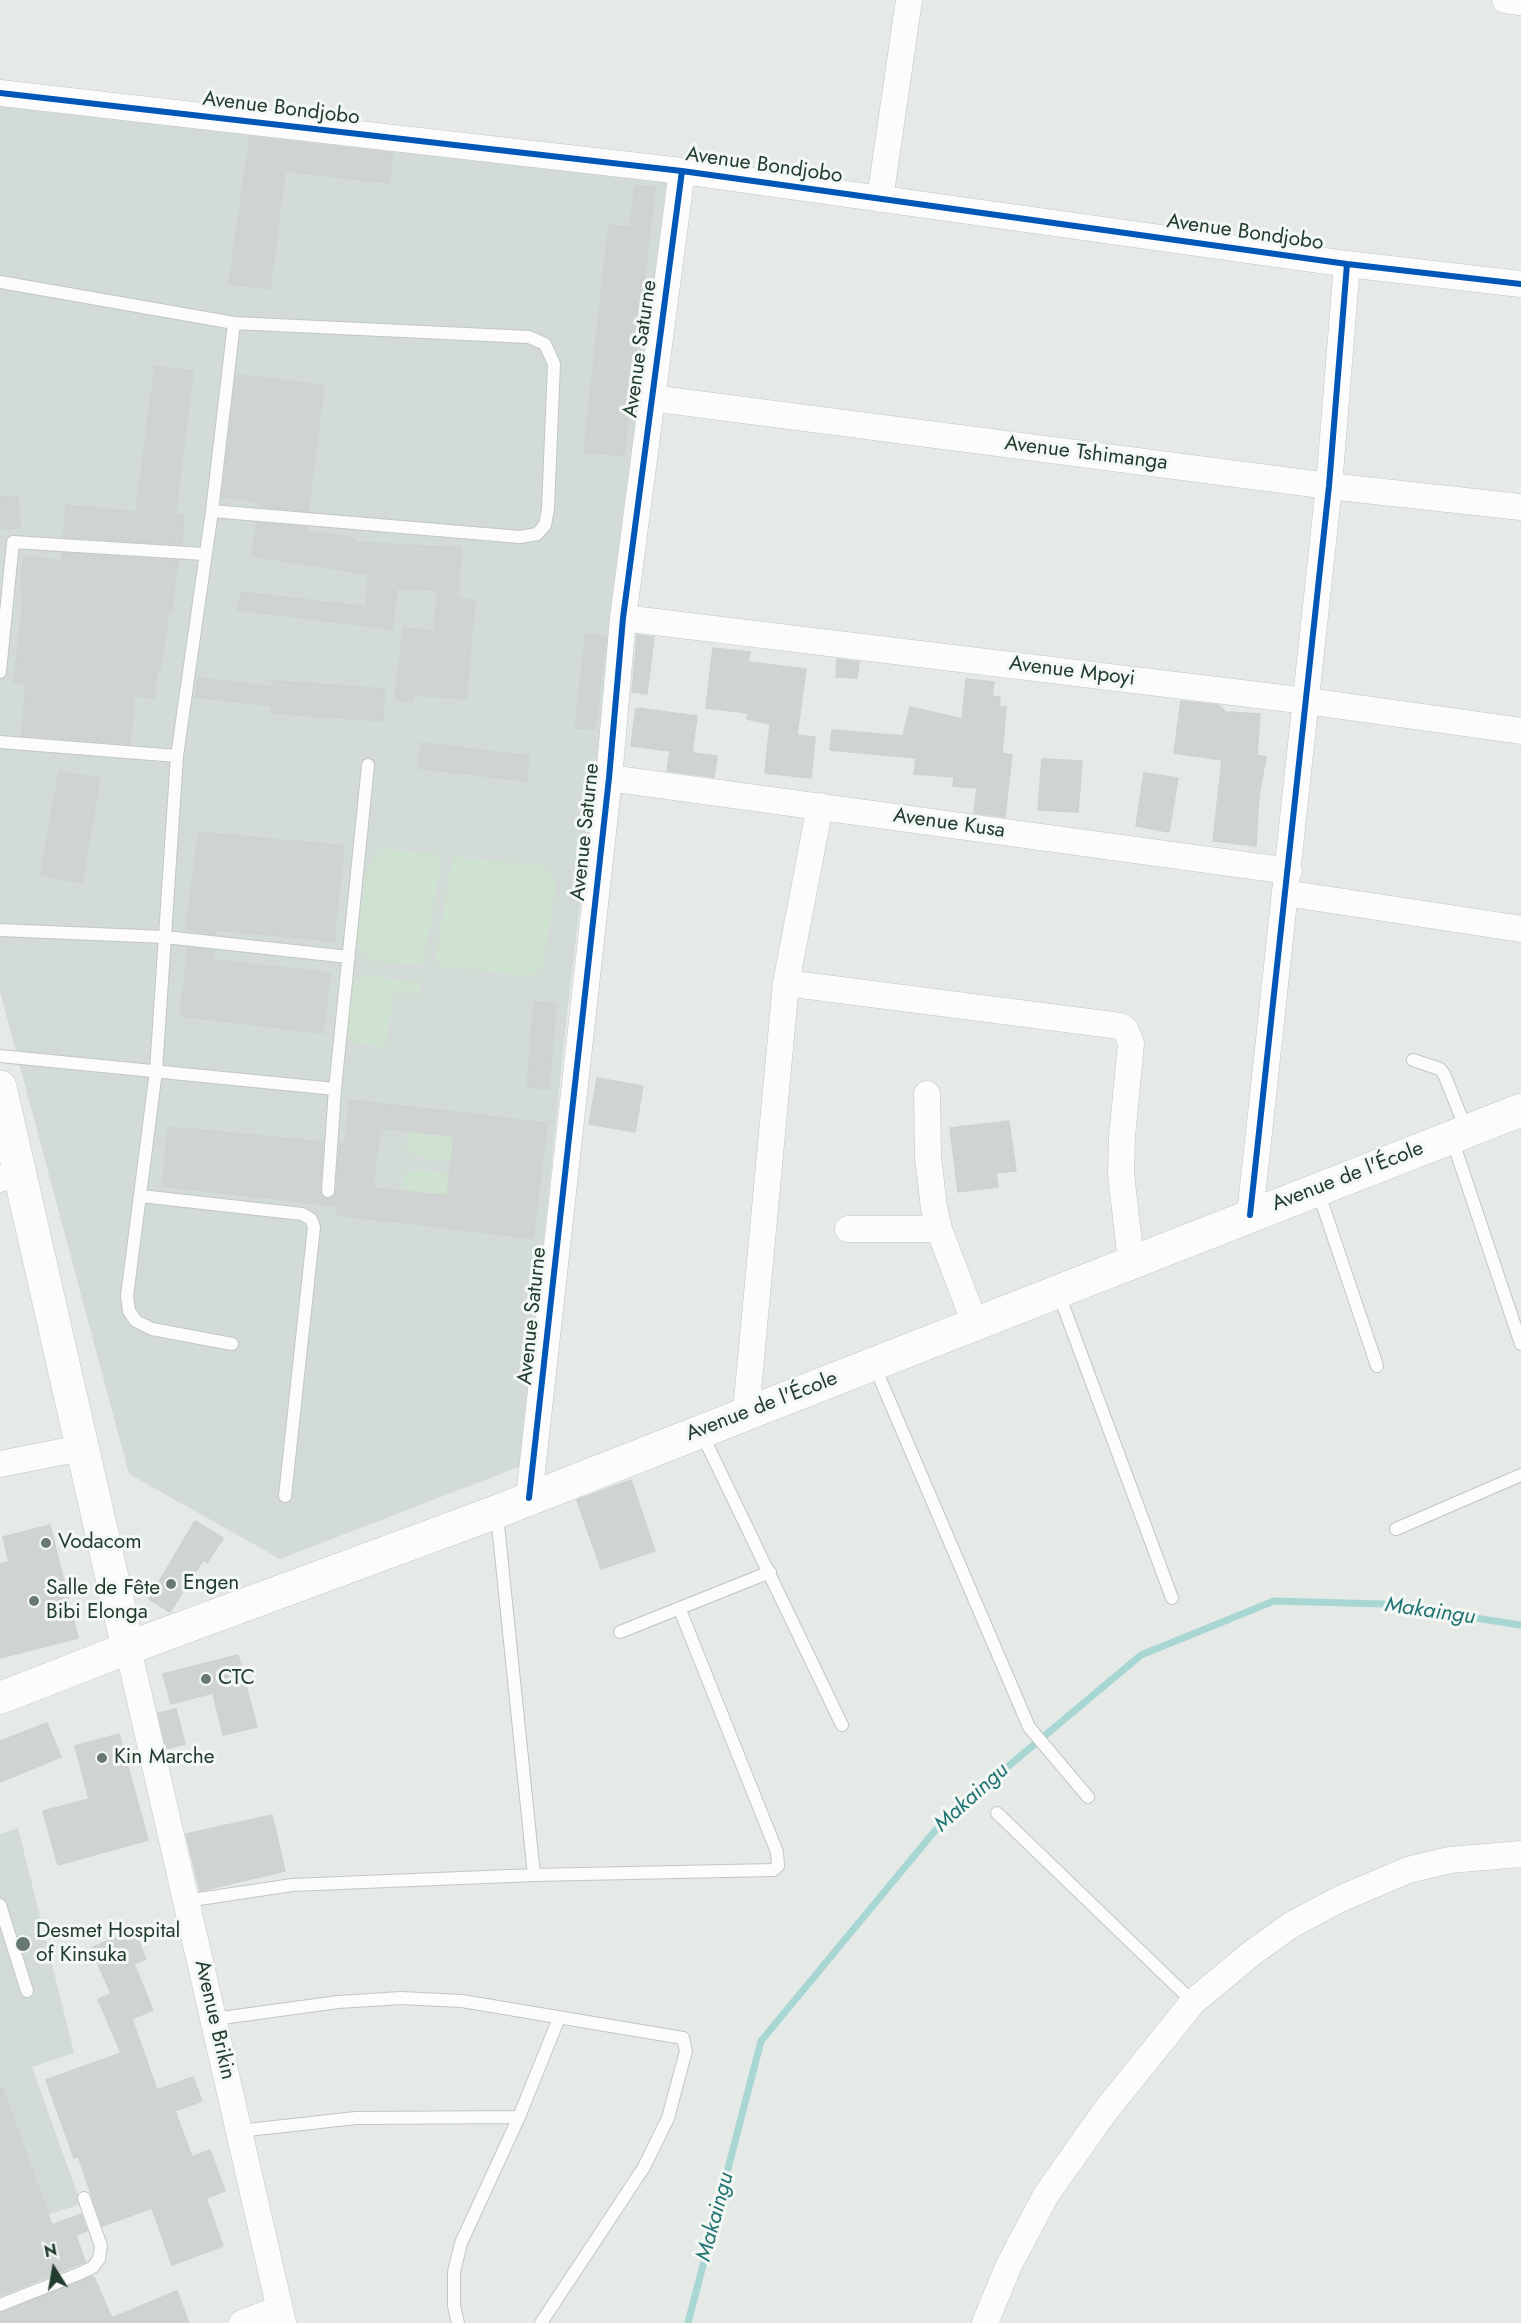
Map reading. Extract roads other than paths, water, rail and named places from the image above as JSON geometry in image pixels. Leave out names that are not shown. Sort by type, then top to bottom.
[{"type":"main road","points":[[0,1088],[9,1175],[81,1448],[128,1648]]},
{"type":"main road","name":"Avenue de l'École","points":[[128,1648],[496,1512],[746,1412],[1521,1110]]},
{"type":"street","points":[[880,199],[909,0]]},
{"type":"street","points":[[1505,0],[1521,2]]},
{"type":"street","name":"Avenue Bondjobo","points":[[0,93],[682,171],[1347,264],[1521,284]]},
{"type":"street","name":"Avenue Saturne","points":[[529,1498],[609,778],[623,618],[682,171]]},
{"type":"street","points":[[1250,1215],[1329,486],[1347,264]]},
{"type":"street","name":"Avenue Tshimanga","points":[[651,398],[1329,486],[1521,507]]},
{"type":"street","name":"Avenue Mpoyi","points":[[623,618],[1307,701],[1521,731]]},
{"type":"street","name":"Avenue Kusa","points":[[609,778],[820,806],[1287,882],[1521,929]]},
{"type":"street","points":[[746,1412],[786,983],[820,806]]},
{"type":"street","points":[[786,983],[1125,1029],[1131,1043],[1122,1137],[1121,1174],[1131,1262]]},
{"type":"street","points":[[927,1094],[928,1156],[939,1229],[975,1324]]},
{"type":"street","points":[[848,1229],[939,1229]]},
{"type":"street","points":[[0,1464],[81,1448]]},
{"type":"street","name":"Avenue de l'École","points":[[0,1698],[128,1648]]},
{"type":"street","name":"Avenue Brikin","points":[[128,1648],[281,2316]]},
{"type":"street","points":[[985,2323],[1009,2265],[1046,2195],[1106,2110],[1193,2002],[1291,1925],[1340,1899],[1407,1870],[1450,1860],[1521,1854]]},
{"type":"street","points":[[242,2323],[281,2316]]},
{"type":"lane","points":[[0,282],[234,323],[529,337],[545,344],[554,364],[548,509],[545,525],[537,534],[520,537],[212,511]]},
{"type":"lane","points":[[232,1344],[152,1329],[136,1321],[129,1311],[127,1296],[156,1071],[177,756],[204,554],[212,511],[234,323]]},
{"type":"lane","points":[[0,672],[13,542],[204,554]]},
{"type":"lane","points":[[0,742],[177,756]]},
{"type":"lane","points":[[328,1191],[335,1089],[368,765]]},
{"type":"lane","points":[[0,930],[165,937],[349,957]]},
{"type":"lane","points":[[0,1056],[335,1089]]},
{"type":"lane","points":[[1413,1060],[1440,1069],[1444,1074],[1459,1134],[1521,1344]]},
{"type":"lane","points":[[1317,1190],[1377,1366]]},
{"type":"lane","points":[[141,1196],[302,1214],[310,1219],[314,1227],[285,1496]]},
{"type":"lane","points":[[1057,1291],[1172,1598]]},
{"type":"lane","points":[[874,1364],[1029,1727],[1088,1797]]},
{"type":"lane","points":[[701,1431],[842,1725]]},
{"type":"lane","points":[[1396,1529],[1521,1475]]},
{"type":"lane","points":[[496,1512],[534,1875]]},
{"type":"lane","points":[[621,1632],[770,1572]]},
{"type":"lane","points":[[186,1900],[292,1885],[534,1875],[764,1872],[778,1866],[777,1852],[680,1610]]},
{"type":"lane","points":[[997,1813],[1193,2002]]},
{"type":"lane","points":[[0,1905],[27,1991]]},
{"type":"lane","points":[[214,2019],[338,2002],[401,1998],[462,2001],[677,2035],[686,2044],[686,2051],[668,2118],[644,2167],[541,2323]]},
{"type":"lane","points":[[458,2323],[453,2287],[461,2243],[519,2117],[559,2018]]},
{"type":"lane","points":[[239,2131],[356,2118],[519,2117]]},
{"type":"lane","points":[[0,2305],[81,2273],[99,2259],[101,2246],[84,2198]]},
{"type":"waterway","name":"Makaingu","points":[[688,2323],[761,2041],[943,1821],[1141,1655],[1274,1601],[1383,1604],[1521,1625]]},
{"type":"place","name":"Vodacom","points":[[46,1543]]},
{"type":"place","name":"Engen","points":[[171,1584]]},
{"type":"place","name":"Salle de Fête Bibi Elonga","points":[[34,1601]]},
{"type":"place","name":"CTC","points":[[206,1679]]},
{"type":"place","name":"Kin Marche","points":[[102,1758]]},
{"type":"place","name":"Desmet Hospital of Kinsuka","points":[[23,1944]]}]
